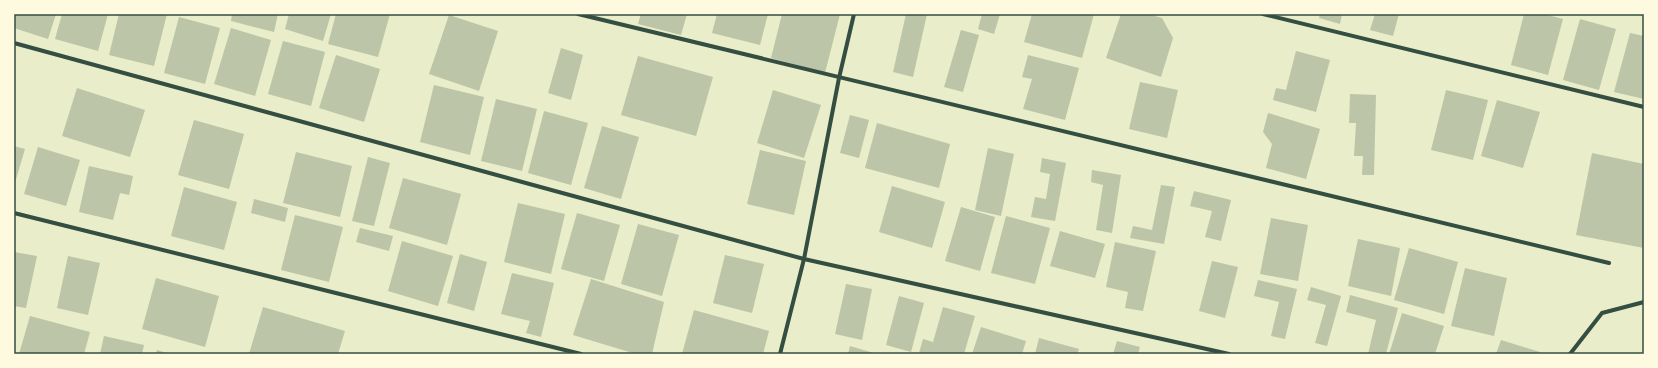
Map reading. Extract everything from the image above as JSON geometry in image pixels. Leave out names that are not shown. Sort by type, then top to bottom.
[{"type":"street","points":[[578,14],[1609,263]]},
{"type":"street","points":[[780,354],[804,258],[839,78],[854,14]]},
{"type":"street","points":[[1263,14],[1644,107]]},
{"type":"street","points":[[14,43],[804,258],[1229,354]]},
{"type":"street","points":[[14,213],[581,354]]},
{"type":"street","points":[[1570,354],[1602,313],[1644,302]]},
{"type":"building","points":[[14,14],[56,14],[48,39],[14,28]]},
{"type":"building","points":[[62,14],[108,14],[98,51],[55,39]]},
{"type":"building","points":[[119,14],[167,14],[154,66],[109,55]]},
{"type":"building","points":[[232,14],[278,14],[274,32],[231,21]]},
{"type":"building","points":[[289,14],[331,14],[323,41],[285,29]]},
{"type":"building","points":[[336,14],[390,14],[378,57],[328,44]]},
{"type":"building","points":[[641,14],[687,14],[681,35],[638,24]]},
{"type":"building","points":[[717,14],[768,14],[760,45],[712,33]]},
{"type":"building","points":[[782,14],[840,14],[825,73],[771,58]]},
{"type":"building","points":[[906,14],[927,14],[913,77],[893,72]]},
{"type":"building","points":[[982,14],[1000,14],[994,34],[978,29]]},
{"type":"building","points":[[1032,14],[1094,14],[1082,58],[1024,42]]},
{"type":"building","points":[[1121,14],[1148,14],[1162,18],[1173,38],[1161,77],[1106,58]]},
{"type":"building","points":[[1320,14],[1342,14],[1340,24],[1319,18]]},
{"type":"building","points":[[1375,14],[1399,14],[1393,36],[1370,30]]},
{"type":"building","points":[[1524,14],[1544,14],[1563,19],[1548,75],[1511,65]]},
{"type":"building","points":[[449,15],[498,31],[479,91],[429,74]]},
{"type":"building","points":[[179,17],[220,28],[205,84],[164,73]]},
{"type":"building","points":[[1580,19],[1616,29],[1599,90],[1563,80]]},
{"type":"building","points":[[231,28],[271,40],[255,96],[214,84]]},
{"type":"building","points":[[961,30],[979,35],[963,92],[944,87]]},
{"type":"building","points":[[1630,33],[1644,36],[1644,99],[1614,92]]},
{"type":"building","points":[[283,41],[325,52],[311,106],[268,94]]},
{"type":"building","points":[[561,48],[583,55],[571,100],[548,93]]},
{"type":"building","points":[[1296,51],[1330,60],[1316,112],[1273,100],[1276,88],[1286,90]]},
{"type":"building","points":[[336,55],[380,69],[364,122],[319,108]]},
{"type":"building","points":[[1028,55],[1079,68],[1065,120],[1023,109],[1032,79],[1022,77]]},
{"type":"building","points":[[638,56],[713,77],[696,136],[621,115]]},
{"type":"building","points":[[1140,82],[1178,90],[1167,138],[1129,129]]},
{"type":"building","points":[[434,85],[484,97],[470,155],[420,142]]},
{"type":"building","points":[[77,88],[145,110],[130,157],[62,136]]},
{"type":"building","points":[[773,90],[821,105],[804,158],[757,143]]},
{"type":"building","points":[[1446,90],[1488,100],[1473,160],[1431,150]]},
{"type":"building","points":[[1350,94],[1376,95],[1374,175],[1362,175],[1363,156],[1354,156],[1356,123],[1349,123]]},
{"type":"building","points":[[496,99],[537,109],[522,171],[481,161]]},
{"type":"building","points":[[1497,100],[1540,112],[1523,168],[1481,156]]},
{"type":"building","points":[[544,111],[588,123],[571,185],[528,173]]},
{"type":"building","points":[[1268,113],[1320,129],[1306,179],[1266,168],[1272,144],[1263,132]]},
{"type":"building","points":[[850,115],[869,120],[859,158],[840,153]]},
{"type":"building","points":[[194,120],[244,134],[229,189],[178,175]]},
{"type":"building","points":[[877,123],[950,144],[939,188],[865,168]]},
{"type":"building","points":[[602,126],[639,137],[621,199],[584,188]]},
{"type":"building","points":[[14,146],[25,149],[14,186]]},
{"type":"building","points":[[38,147],[80,160],[66,206],[24,194]]},
{"type":"building","points":[[988,148],[1014,154],[1001,216],[975,210]]},
{"type":"building","points":[[760,150],[806,161],[794,215],[747,204]]},
{"type":"building","points":[[296,152],[352,166],[340,217],[283,203]]},
{"type":"building","points":[[1592,153],[1644,164],[1644,248],[1576,235]]},
{"type":"building","points":[[368,157],[390,163],[374,226],[352,221]]},
{"type":"building","points":[[1042,158],[1066,163],[1055,221],[1031,217],[1035,197],[1046,199],[1050,174],[1040,172]]},
{"type":"building","points":[[89,166],[133,176],[129,195],[120,193],[113,220],[79,212]]},
{"type":"building","points":[[1092,170],[1121,175],[1112,233],[1096,230],[1103,185],[1091,182]]},
{"type":"building","points":[[403,178],[461,194],[447,245],[389,228]]},
{"type":"building","points":[[1161,185],[1175,187],[1164,244],[1130,238],[1133,226],[1152,230]]},
{"type":"building","points":[[892,186],[945,202],[932,248],[879,232]]},
{"type":"building","points":[[184,187],[237,202],[224,250],[171,236]]},
{"type":"building","points":[[1194,191],[1231,200],[1221,241],[1205,237],[1212,211],[1190,206]]},
{"type":"building","points":[[254,199],[288,208],[285,222],[251,213]]},
{"type":"building","points":[[518,203],[565,214],[551,274],[504,262]]},
{"type":"building","points":[[961,207],[995,217],[980,271],[945,261]]},
{"type":"building","points":[[577,213],[620,225],[604,281],[561,269]]},
{"type":"building","points":[[295,215],[343,227],[329,282],[281,270]]},
{"type":"building","points":[[1006,216],[1050,228],[1035,284],[991,273]]},
{"type":"building","points":[[1271,218],[1308,225],[1298,281],[1260,274]]},
{"type":"building","points":[[638,224],[679,235],[662,296],[621,284]]},
{"type":"building","points":[[360,228],[393,236],[389,251],[356,242]]},
{"type":"building","points":[[1060,231],[1105,244],[1095,278],[1050,266]]},
{"type":"building","points":[[1358,239],[1400,248],[1391,296],[1348,286]]},
{"type":"building","points":[[402,241],[453,256],[438,306],[388,291]]},
{"type":"building","points":[[1115,242],[1156,251],[1143,311],[1125,308],[1128,292],[1106,287]]},
{"type":"building","points":[[1409,248],[1458,262],[1444,314],[1394,300]]},
{"type":"building","points":[[14,252],[37,256],[26,308],[14,306]]},
{"type":"building","points":[[460,254],[487,262],[474,311],[447,303]]},
{"type":"building","points":[[725,255],[764,264],[752,313],[713,303]]},
{"type":"building","points":[[68,256],[100,263],[88,315],[57,308]]},
{"type":"building","points":[[1212,261],[1238,267],[1225,318],[1199,311]]},
{"type":"building","points":[[1465,268],[1507,278],[1494,336],[1451,326]]},
{"type":"building","points":[[512,273],[554,283],[541,337],[526,333],[530,321],[501,314]]},
{"type":"building","points":[[156,278],[219,296],[205,347],[142,329]]},
{"type":"building","points":[[591,279],[664,302],[652,354],[636,354],[573,335]]},
{"type":"building","points":[[1258,280],[1297,289],[1285,339],[1271,336],[1279,302],[1254,296]]},
{"type":"building","points":[[846,284],[872,289],[862,340],[835,334]]},
{"type":"building","points":[[1311,287],[1341,296],[1327,346],[1315,343],[1326,305],[1307,300]]},
{"type":"building","points":[[1350,295],[1398,308],[1386,354],[1368,354],[1376,320],[1346,312]]},
{"type":"building","points":[[899,296],[924,303],[911,352],[886,345]]},
{"type":"building","points":[[263,307],[345,331],[338,354],[249,354]]},
{"type":"building","points":[[943,307],[975,316],[964,354],[919,353],[923,339],[933,342]]},
{"type":"building","points":[[694,310],[769,331],[763,354],[682,354]]},
{"type":"building","points":[[1402,313],[1444,326],[1435,354],[1389,354]]},
{"type":"building","points":[[30,316],[90,332],[84,354],[19,354]]},
{"type":"building","points":[[981,327],[1026,341],[1022,354],[972,354]]},
{"type":"building","points":[[104,336],[144,345],[142,354],[100,354]]},
{"type":"building","points":[[1039,338],[1079,349],[1077,354],[1035,354]]},
{"type":"building","points":[[1501,340],[1540,352],[1539,354],[1496,354]]},
{"type":"building","points":[[1117,341],[1140,347],[1138,354],[1113,354]]},
{"type":"building","points":[[850,346],[877,354],[848,354]]},
{"type":"building","points":[[157,350],[170,354],[156,354]]}]
